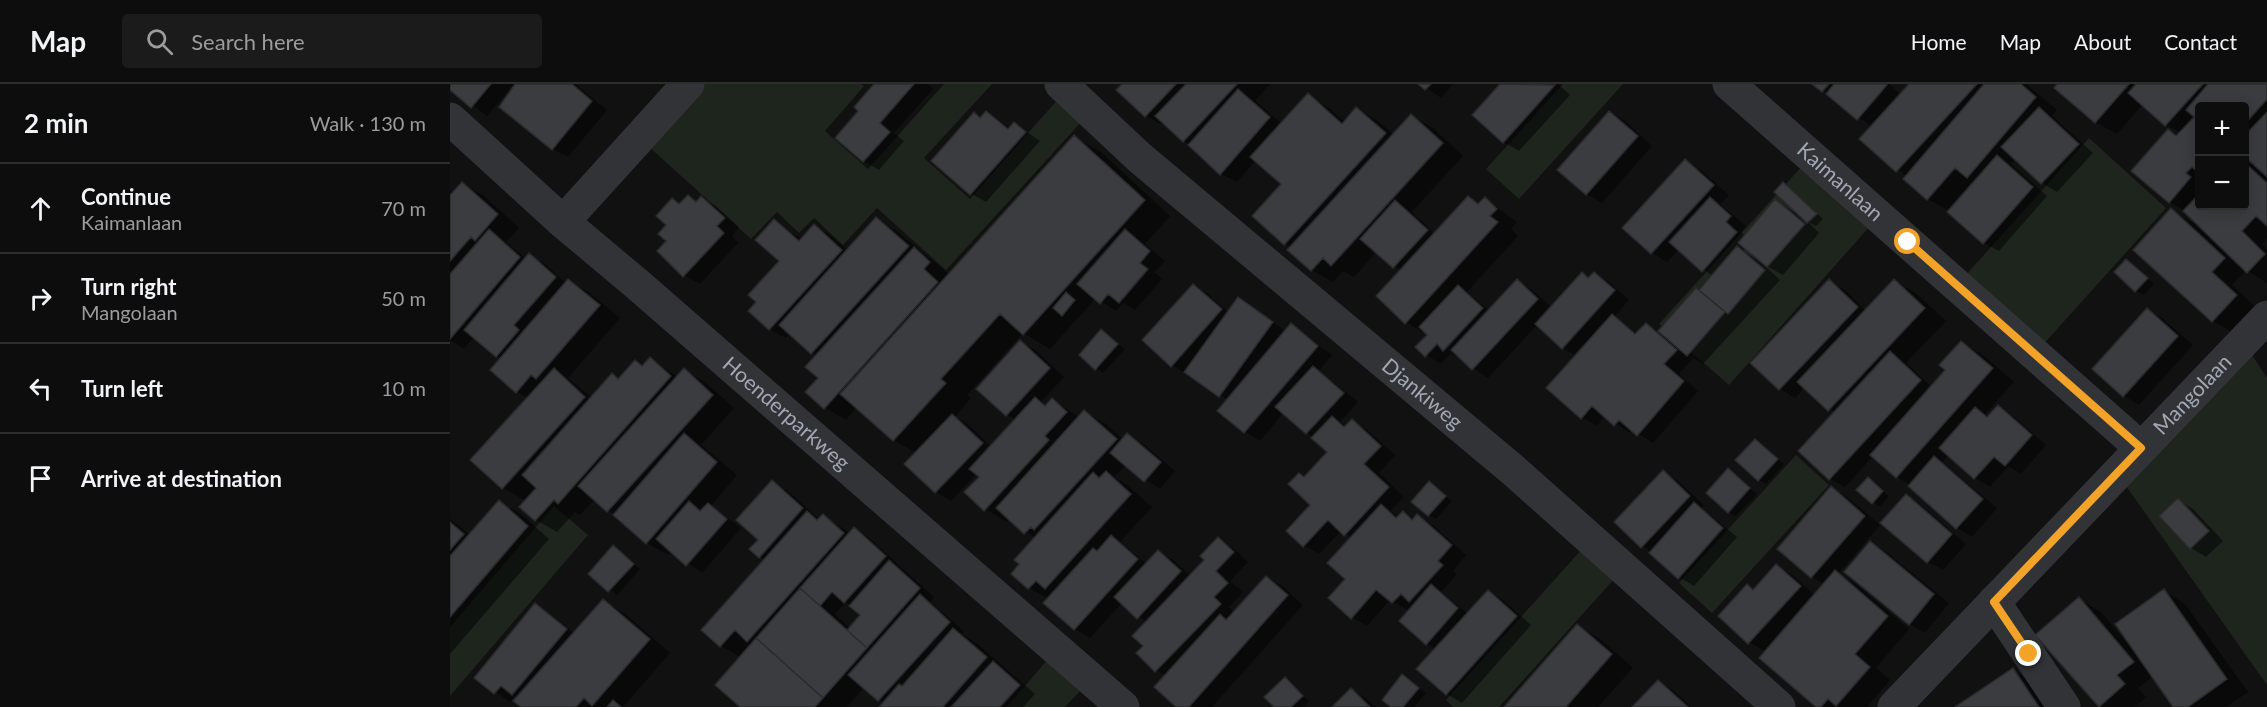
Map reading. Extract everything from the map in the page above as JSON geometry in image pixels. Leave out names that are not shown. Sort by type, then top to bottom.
[{"type":"street","points":[[563,222],[688,84]]},
{"type":"street","name":"Djankiweg","points":[[1061,84],[1140,158],[1514,470],[1779,707]]},
{"type":"street","name":"Kaimanlaan","points":[[1729,84],[2141,448]]},
{"type":"street","name":"Hoenderparkweg","points":[[450,119],[563,222],[1123,707]]},
{"type":"street","name":"Mangolaan","points":[[1894,707],[2267,317]]},
{"type":"street","points":[[1994,602],[2064,707]]},
{"type":"shaded area","points":[[705,84],[861,84],[864,86],[825,131],[868,169],[944,84],[992,84],[924,158],[970,199],[1059,98],[1084,119],[946,270],[877,208],[843,245],[814,218],[799,233],[777,212],[751,239],[648,146]]},
{"type":"shaded area","points":[[1563,84],[1623,84],[1519,199],[1486,169]]},
{"type":"shaded area","points":[[2089,138],[2166,208],[2041,347],[1964,277]]},
{"type":"shaded area","points":[[1804,164],[1871,225],[1729,385],[1659,324]]},
{"type":"shaded area","points":[[2252,355],[2267,378],[2267,685],[2126,486]]},
{"type":"shaded area","points":[[1796,455],[1829,485],[1712,613],[1679,583]]},
{"type":"shaded area","points":[[554,506],[588,535],[450,696],[450,627]]},
{"type":"shaded area","points":[[1583,548],[1615,578],[1499,707],[1453,707],[1446,700]]},
{"type":"shaded area","points":[[1048,659],[1082,689],[1065,707],[1007,707]]},
{"type":"building","points":[[450,84],[491,84],[471,108],[450,90]]},
{"type":"building","points":[[515,84],[572,84],[592,101],[552,150],[499,107]]},
{"type":"building","points":[[874,84],[914,84],[880,123],[890,132],[863,162],[835,138],[858,111],[854,107]]},
{"type":"building","points":[[1122,84],[1176,84],[1145,117],[1116,90]]},
{"type":"building","points":[[1186,84],[1237,84],[1183,142],[1155,116]]},
{"type":"building","points":[[1418,84],[1431,84],[1425,90]]},
{"type":"building","points":[[1500,84],[1555,85],[1503,143],[1472,115]]},
{"type":"building","points":[[1812,84],[1829,84],[1822,92]]},
{"type":"building","points":[[1834,84],[1887,85],[1857,120],[1826,94]]},
{"type":"building","points":[[1909,84],[1977,84],[1896,172],[1859,139]]},
{"type":"building","points":[[1984,84],[2021,84],[2036,97],[1967,178],[1955,168],[1927,200],[1903,179]]},
{"type":"building","points":[[2057,84],[2129,84],[2095,123],[2054,88]]},
{"type":"building","points":[[2136,84],[2203,84],[2165,126],[2128,93]]},
{"type":"building","points":[[2208,84],[2267,84],[2267,99],[2249,119],[2249,102],[2195,102],[2195,170],[2192,167],[2186,173],[2191,177],[2169,203],[2131,171],[2168,129],[2176,136],[2194,117],[2186,110]]},
{"type":"building","points":[[1238,89],[1270,117],[1220,175],[1188,145]]},
{"type":"building","points":[[1308,93],[1342,124],[1356,107],[1386,133],[1284,245],[1252,216],[1281,184],[1250,157]]},
{"type":"building","points":[[2039,107],[2079,144],[2041,184],[2001,147]]},
{"type":"building","points":[[986,111],[1008,129],[1014,122],[1026,132],[970,195],[931,161],[974,112],[980,118]]},
{"type":"building","points":[[1609,111],[1638,136],[1586,195],[1557,170]]},
{"type":"building","points":[[2267,112],[2267,177],[2249,161],[2249,131]]},
{"type":"building","points":[[1411,114],[1443,143],[1331,266],[1323,258],[1311,271],[1287,250]]},
{"type":"building","points":[[1074,135],[1145,200],[1023,335],[1000,314],[941,379],[946,383],[893,441],[840,394]]},
{"type":"building","points":[[1997,155],[2033,187],[1983,244],[1947,212]]},
{"type":"building","points":[[1685,159],[1714,185],[1651,254],[1622,228]]},
{"type":"building","points":[[2249,167],[2267,183],[2267,226],[2256,216],[2242,231],[2265,254],[2247,273],[2183,211],[2195,198],[2195,210],[2249,210]]},
{"type":"building","points":[[462,182],[498,214],[475,241],[471,237],[450,261],[450,195]]},
{"type":"building","points":[[1783,182],[1817,214],[1807,223],[1774,192]]},
{"type":"building","points":[[688,195],[696,202],[701,196],[725,218],[717,226],[724,233],[683,277],[657,251],[666,241],[658,234],[666,225],[656,216],[672,198],[679,204]]},
{"type":"building","points":[[1468,196],[1478,204],[1485,197],[1497,209],[1490,216],[1498,222],[1405,324],[1376,296]]},
{"type":"building","points":[[1710,197],[1731,216],[1726,222],[1737,232],[1702,272],[1669,242]]},
{"type":"building","points":[[1775,199],[1805,224],[1767,267],[1738,243]]},
{"type":"building","points":[[1395,200],[1428,230],[1393,268],[1360,239]]},
{"type":"building","points":[[2171,208],[2225,258],[2212,272],[2237,295],[2212,322],[2133,250]]},
{"type":"building","points":[[876,217],[909,246],[811,354],[779,325]]},
{"type":"building","points":[[774,219],[799,241],[814,224],[842,250],[769,330],[748,311],[756,302],[748,295],[779,261],[755,240]]},
{"type":"building","points":[[489,229],[520,257],[450,339],[450,274]]},
{"type":"building","points":[[1125,229],[1150,251],[1140,263],[1148,269],[1119,303],[1108,294],[1100,304],[1077,284]]},
{"type":"building","points":[[1737,246],[1765,270],[1728,314],[1699,290]]},
{"type":"building","points":[[914,247],[930,262],[924,269],[938,282],[824,409],[805,392],[818,378],[805,367]]},
{"type":"building","points":[[529,253],[556,277],[514,325],[519,330],[496,357],[464,330]]},
{"type":"building","points":[[2126,259],[2148,278],[2135,292],[2114,272]]},
{"type":"building","points":[[1582,272],[1588,278],[1594,272],[1615,290],[1562,349],[1535,324]]},
{"type":"building","points":[[568,279],[600,305],[536,379],[531,375],[516,393],[490,370]]},
{"type":"building","points":[[1517,279],[1538,299],[1472,370],[1451,350]]},
{"type":"building","points":[[1829,279],[1858,307],[1779,390],[1750,363]]},
{"type":"building","points":[[1894,279],[1925,308],[1828,411],[1797,382]]},
{"type":"building","points":[[1193,284],[1222,309],[1171,367],[1142,340]]},
{"type":"building","points":[[1458,285],[1483,308],[1443,351],[1437,344],[1425,357],[1415,347],[1427,335],[1419,327]]},
{"type":"building","points":[[1696,288],[1725,312],[1687,356],[1658,331]]},
{"type":"building","points":[[1066,292],[1075,300],[1062,316],[1053,308]]},
{"type":"building","points":[[1238,297],[1273,322],[1219,397],[1184,372]]},
{"type":"building","points":[[2147,308],[2178,336],[2123,397],[2092,369]]},
{"type":"building","points":[[1612,314],[1635,334],[1646,323],[1677,350],[1664,364],[1684,381],[1637,436],[1619,420],[1614,426],[1592,406],[1581,419],[1546,388]]},
{"type":"building","points":[[1291,323],[1318,346],[1244,433],[1217,411]]},
{"type":"building","points":[[1101,329],[1118,344],[1095,370],[1079,355]]},
{"type":"building","points":[[1020,340],[1050,368],[1006,416],[976,389]]},
{"type":"building","points":[[1961,341],[1993,368],[1896,478],[1870,455],[1945,370],[1939,365]]},
{"type":"building","points":[[1890,351],[1921,380],[1829,480],[1798,451]]},
{"type":"building","points":[[650,357],[671,376],[558,504],[554,500],[535,521],[519,507],[536,488],[522,475],[612,373],[618,379],[635,360],[642,366]]},
{"type":"building","points":[[1313,366],[1344,393],[1306,434],[1275,407]]},
{"type":"building","points":[[554,368],[585,397],[502,489],[470,460]]},
{"type":"building","points":[[684,368],[713,395],[607,512],[578,486]]},
{"type":"building","points":[[1035,397],[1045,406],[1052,398],[1067,412],[1045,436],[1049,440],[984,511],[964,492],[979,477],[969,469]]},
{"type":"building","points":[[1998,405],[2032,435],[2005,466],[1994,457],[1974,479],[1939,448],[1975,407],[1987,417]]},
{"type":"building","points":[[1084,410],[1117,439],[1034,530],[1031,527],[1024,534],[996,508]]},
{"type":"building","points":[[952,414],[983,443],[935,493],[904,464]]},
{"type":"building","points":[[1332,416],[1344,427],[1352,419],[1381,446],[1364,464],[1389,487],[1344,536],[1328,520],[1303,547],[1286,531],[1310,505],[1288,484],[1299,473],[1304,477],[1327,452],[1311,438]]},
{"type":"building","points":[[684,433],[717,462],[646,544],[613,515]]},
{"type":"building","points":[[1127,433],[1161,462],[1144,482],[1110,453]]},
{"type":"building","points":[[1755,439],[1778,459],[1758,481],[1735,460]]},
{"type":"building","points":[[1934,456],[1983,499],[1956,529],[1908,486]]},
{"type":"building","points":[[1728,468],[1750,488],[1728,513],[1706,493]]},
{"type":"building","points":[[1663,470],[1690,496],[1641,548],[1614,522]]},
{"type":"building","points":[[1106,471],[1131,494],[1045,589],[1036,581],[1028,589],[1011,574],[1019,564],[1014,560],[1093,472],[1099,478]]},
{"type":"building","points":[[1868,477],[1883,491],[1872,504],[1856,490]]},
{"type":"building","points":[[772,480],[803,508],[759,558],[749,549],[758,540],[736,520]]},
{"type":"building","points":[[1429,481],[1446,496],[1428,516],[1411,502]]},
{"type":"building","points":[[1831,486],[1865,516],[1811,578],[1777,549]]},
{"type":"building","points":[[1906,494],[1952,534],[1927,563],[1880,523]]},
{"type":"building","points":[[2178,498],[2209,531],[2190,549],[2159,516]]},
{"type":"building","points":[[499,500],[528,526],[450,617],[450,556]]},
{"type":"building","points":[[689,501],[700,511],[708,503],[727,519],[686,566],[656,539]]},
{"type":"building","points":[[1694,502],[1723,528],[1678,579],[1649,553]]},
{"type":"building","points":[[1381,504],[1396,518],[1403,511],[1412,520],[1417,514],[1452,545],[1438,561],[1443,565],[1409,602],[1401,594],[1392,603],[1376,590],[1351,619],[1328,598],[1345,579],[1327,563]]},
{"type":"building","points":[[807,511],[817,520],[823,514],[844,533],[747,642],[735,630],[720,647],[701,630]]},
{"type":"building","points":[[450,522],[464,534],[450,550]]},
{"type":"building","points":[[854,527],[886,556],[844,603],[832,592],[820,606],[800,588]]},
{"type":"building","points":[[1111,535],[1138,559],[1074,630],[1043,603],[1093,548],[1097,551]]},
{"type":"building","points":[[1218,537],[1234,552],[1216,571],[1228,583],[1214,597],[1221,604],[1155,672],[1136,653],[1143,646],[1132,636],[1204,560],[1200,556]]},
{"type":"building","points":[[1870,541],[1934,594],[1909,625],[1844,572]]},
{"type":"building","points":[[613,545],[634,564],[608,592],[588,574]]},
{"type":"building","points":[[1158,550],[1181,571],[1137,619],[1114,597]]},
{"type":"building","points":[[889,560],[920,588],[867,648],[847,630],[860,615],[849,606]]},
{"type":"building","points":[[1776,564],[1801,586],[1748,644],[1718,616],[1747,584],[1753,590]]},
{"type":"building","points":[[1835,570],[1888,616],[1855,654],[1870,667],[1836,706],[1828,699],[1821,707],[1816,707],[1759,658]]},
{"type":"building","points":[[1266,576],[1288,595],[1189,707],[1176,707],[1154,687],[1220,614],[1226,620]]},
{"type":"building","points":[[1431,584],[1458,608],[1426,645],[1399,621]]},
{"type":"building","points":[[800,588],[867,648],[823,698],[756,638]]},
{"type":"building","points":[[2164,589],[2227,679],[2188,707],[2173,707],[2115,624]]},
{"type":"building","points":[[1488,590],[1517,616],[1446,695],[1416,669]]},
{"type":"building","points":[[920,594],[950,622],[878,701],[848,675]]},
{"type":"building","points":[[2079,597],[2134,662],[2117,675],[2125,684],[2099,707],[2035,635]]},
{"type":"building","points":[[603,599],[650,639],[592,706],[584,698],[576,707],[521,707],[513,701]]},
{"type":"building","points":[[535,603],[567,629],[512,695],[501,686],[494,694],[474,678]]},
{"type":"building","points":[[1577,624],[1612,654],[1566,707],[1504,707]]},
{"type":"building","points":[[953,628],[987,657],[943,707],[879,707],[899,684],[902,686]]},
{"type":"building","points":[[756,638],[823,698],[815,707],[740,707],[715,685]]},
{"type":"building","points":[[993,661],[1020,685],[1000,707],[951,707]]},
{"type":"building","points":[[2013,668],[2039,707],[1955,707]]},
{"type":"building","points":[[1402,674],[1419,688],[1403,707],[1391,707],[1382,700]]},
{"type":"building","points":[[1285,677],[1303,696],[1291,707],[1274,707],[1264,697]]},
{"type":"building","points":[[1658,680],[1688,707],[1632,707]]},
{"type":"building","points":[[1351,688],[1370,707],[1332,707]]},
{"type":"building","points":[[613,700],[621,707],[607,707]]},
{"type":"route","points":[[1908,242],[2141,448],[1994,602],[2029,654]]}]
